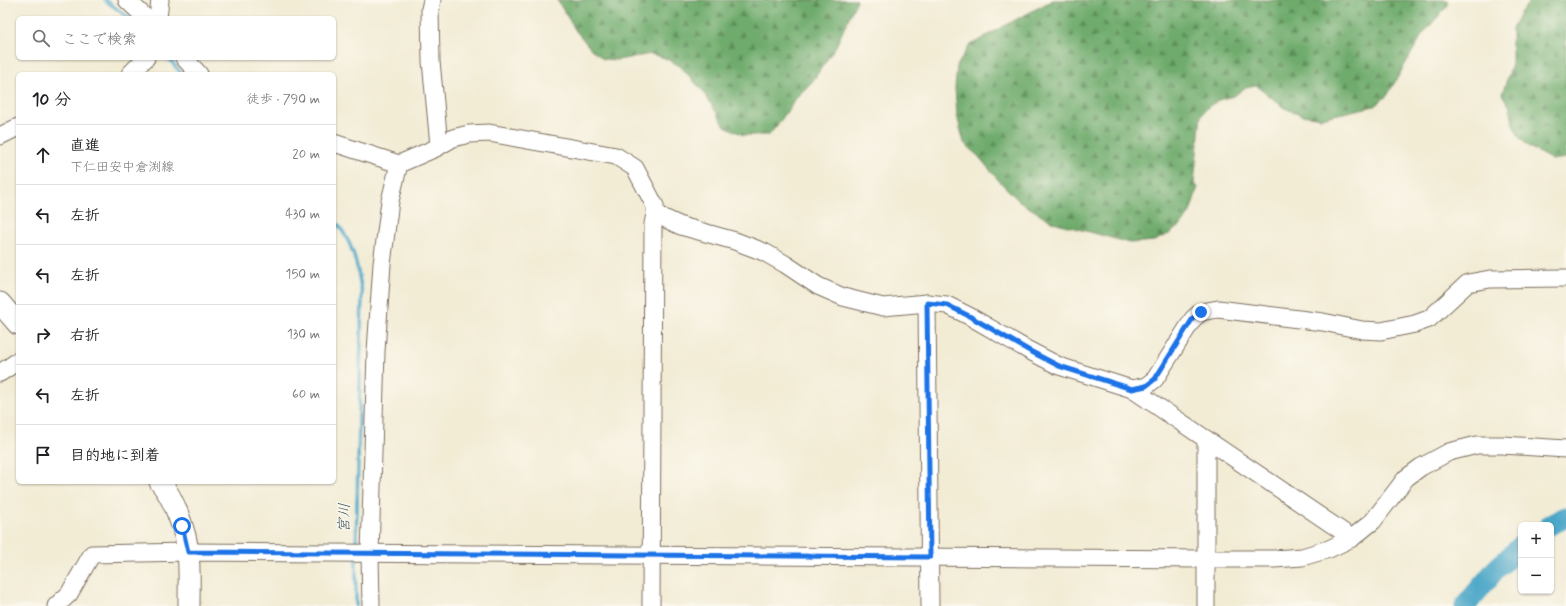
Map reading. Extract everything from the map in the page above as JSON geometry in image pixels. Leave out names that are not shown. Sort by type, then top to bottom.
[{"type":"main road","points":[[0,303],[16,322]]},
{"type":"main road","points":[[161,484],[175,507],[182,526],[188,552],[189,606]]},
{"type":"street","points":[[127,0],[144,16]]},
{"type":"street","points":[[158,16],[160,0]]},
{"type":"street","points":[[432,0],[430,9],[431,61],[439,145]]},
{"type":"street","points":[[132,72],[145,60]]},
{"type":"street","points":[[186,60],[197,72]]},
{"type":"street","points":[[0,136],[16,128]]},
{"type":"street","points":[[336,144],[399,164],[453,138],[469,134],[489,133],[616,156],[635,168],[655,206],[653,224],[651,606]]},
{"type":"street","points":[[371,606],[368,553],[376,351],[382,264],[390,202],[399,164]]},
{"type":"street","points":[[655,214],[681,226],[735,241],[764,252],[818,286],[843,297],[883,307],[927,303],[947,305],[1059,366],[1132,389],[1352,538]]},
{"type":"street","points":[[1132,389],[1146,386],[1155,379],[1193,318],[1201,312],[1218,309],[1323,322],[1362,330],[1381,331],[1415,324],[1429,319],[1468,283],[1490,279],[1566,278]]},
{"type":"street","points":[[927,303],[930,606]]},
{"type":"street","points":[[0,373],[16,362]]},
{"type":"street","points":[[1206,439],[1206,606]]},
{"type":"street","points":[[56,606],[69,594],[92,554],[188,552],[1207,559],[1274,559],[1302,557],[1329,549],[1352,538],[1373,521],[1406,478],[1421,467],[1449,452],[1483,445],[1566,449]]},
{"type":"green space","points":[[557,0],[857,0],[836,46],[812,82],[797,97],[769,135],[743,135],[725,126],[702,90],[680,66],[665,58],[651,54],[618,60],[603,59],[591,49],[576,31]]},
{"type":"green space","points":[[1053,0],[1448,0],[1448,5],[1422,35],[1387,96],[1374,106],[1321,118],[1303,115],[1284,108],[1256,85],[1246,87],[1234,96],[1221,99],[1209,106],[1201,115],[1194,183],[1198,187],[1190,212],[1183,223],[1169,234],[1154,241],[1130,243],[1053,222],[1020,202],[1000,182],[979,157],[964,143],[957,116],[955,88],[957,66],[969,46]]},
{"type":"green space","points":[[1531,0],[1566,0],[1566,158],[1552,160],[1529,147],[1519,137],[1513,124],[1510,107],[1502,94],[1512,64],[1512,29],[1520,13]]},
{"type":"waterway","name":"宮川","points":[[105,0],[126,16]]},
{"type":"waterway","name":"宮川","points":[[170,60],[180,72]]},
{"type":"waterway","name":"宮川","points":[[336,223],[346,236],[354,254],[362,294],[356,548]]},
{"type":"waterway","points":[[1554,523],[1566,517]]},
{"type":"waterway","points":[[1465,606],[1496,569],[1518,549]]},
{"type":"waterway","name":"宮川","points":[[356,559],[356,606]]},
{"type":"route","points":[[182,526],[188,552],[930,557],[927,303],[947,305],[1059,366],[1132,389],[1146,386],[1155,379],[1193,318],[1201,312]]}]
